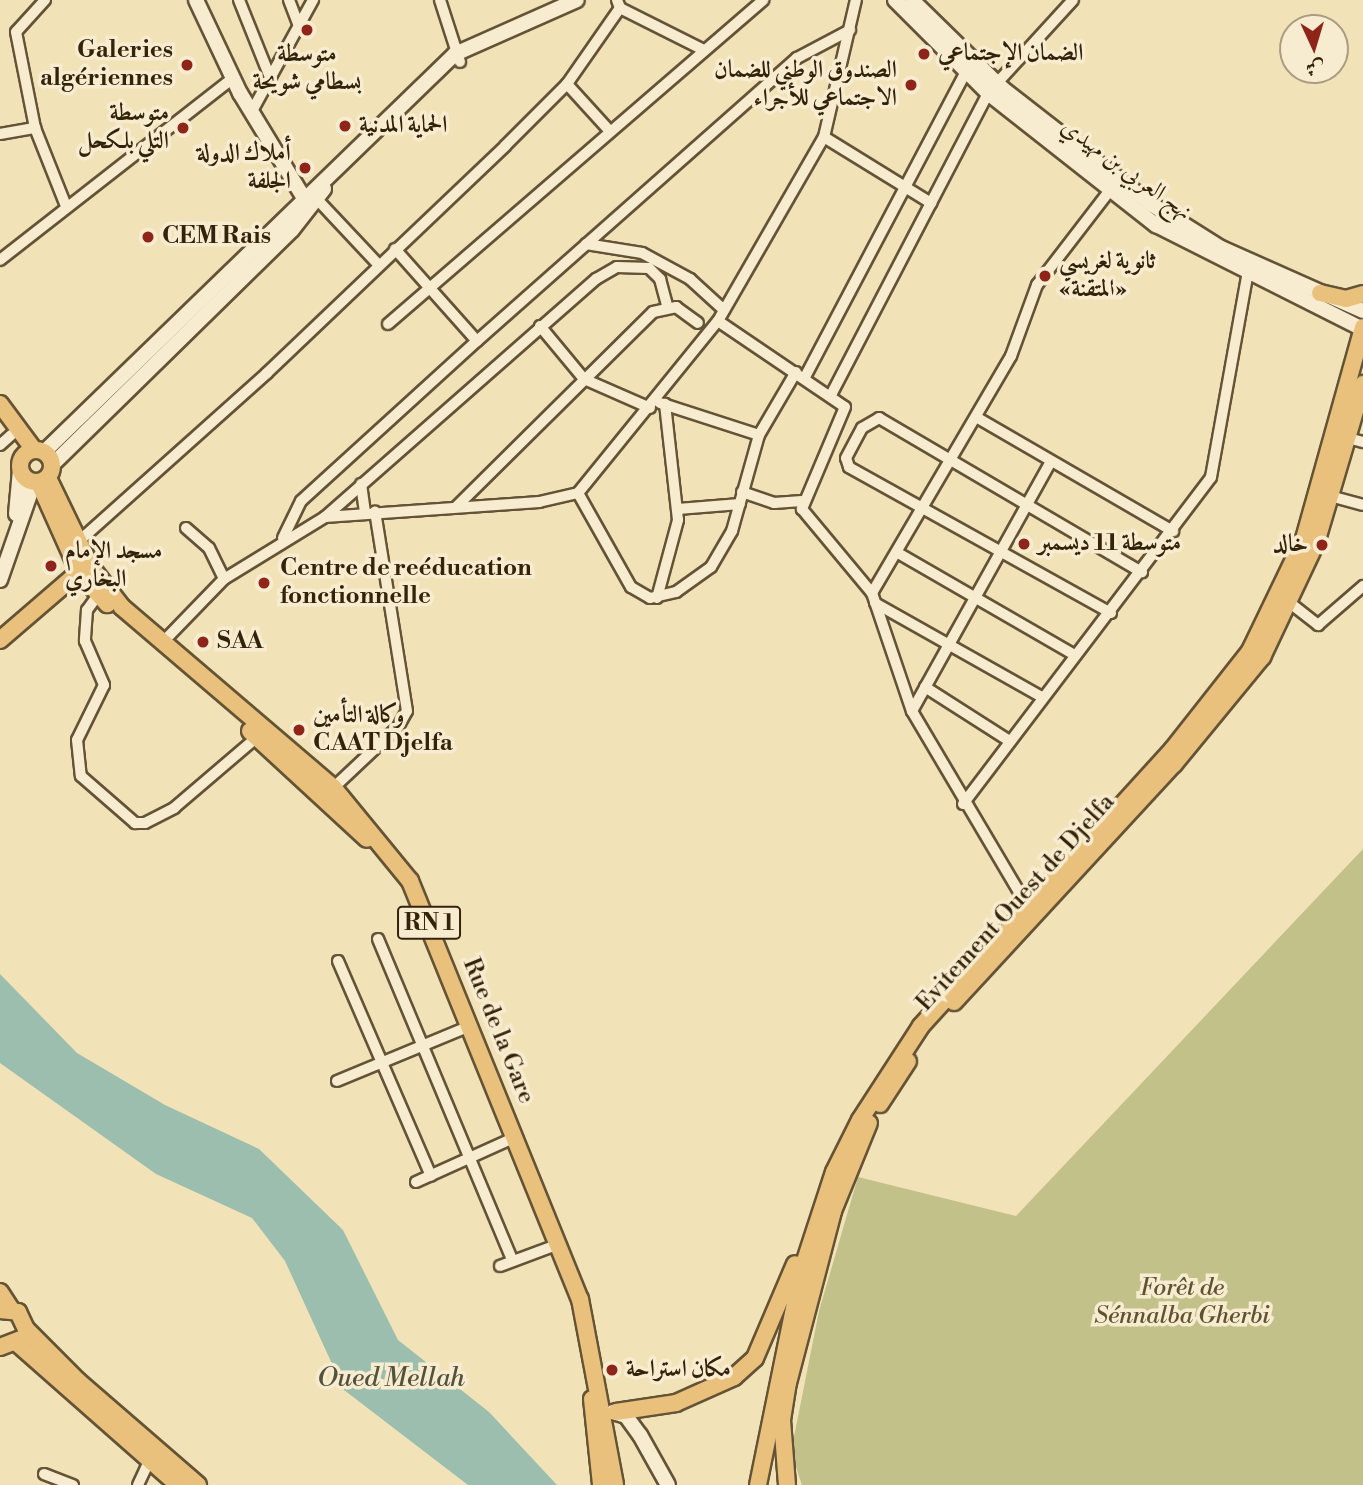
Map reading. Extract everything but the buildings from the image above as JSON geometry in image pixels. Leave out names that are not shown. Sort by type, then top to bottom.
[{"type":"main road","points":[[196,0],[233,78],[310,200]]},
{"type":"main road","points":[[0,580],[37,467],[458,58],[471,48],[577,0]]},
{"type":"main road","name":"نهج العربي بن مهيدي","points":[[895,0],[965,73],[991,87],[1098,171],[1156,225],[1248,267],[1363,328]]},
{"type":"main road","name":"نهج العربي بن مهيدي","points":[[913,0],[991,87]]},
{"type":"main road","name":"نهج العربي بن مهيدي","points":[[1248,267],[1363,311]]},
{"type":"main road","points":[[1320,293],[1346,299],[1363,294]]},
{"type":"main road","name":"Evitement Ouest de Djelfa","points":[[787,1485],[782,1420],[788,1383],[850,1166],[897,1077],[1030,910],[1181,739],[1250,651],[1311,518],[1363,328]]},
{"type":"main road","name":"Evitement Ouest de Djelfa","points":[[1030,910],[1209,724],[1262,657],[1290,603],[1330,496],[1355,440],[1363,384]]},
{"type":"main road","name":"RN 1","points":[[0,404],[37,467]]},
{"type":"main road","name":"RN 1","points":[[0,418],[6,440],[37,467]]},
{"type":"main road","name":"Rue de la Gare","points":[[37,467],[103,586],[160,647],[257,737],[329,792],[394,873],[465,1028],[551,1247],[605,1412],[601,1485]]},
{"type":"main road","name":"Rue de la Gare","points":[[37,467],[79,572],[98,595],[329,792],[393,854],[424,909],[560,1243],[593,1343],[615,1485]]},
{"type":"main road","points":[[0,640],[79,572]]},
{"type":"main road","points":[[605,1412],[709,1391],[755,1358],[834,1172],[886,1073],[1030,910]]},
{"type":"main road","points":[[758,1485],[791,1310],[834,1172]]},
{"type":"main road","points":[[0,1292],[6,1309],[26,1329],[198,1485]]},
{"type":"main road","points":[[18,1344],[26,1329]]},
{"type":"main road","points":[[0,1347],[18,1344]]},
{"type":"main road","points":[[18,1344],[178,1485]]},
{"type":"main road","points":[[605,1412],[640,1435],[668,1485]]},
{"type":"street","points":[[45,0],[16,32],[35,128],[66,206]]},
{"type":"street","points":[[239,0],[270,77]]},
{"type":"street","points":[[289,0],[299,26]]},
{"type":"street","points":[[252,111],[313,0]]},
{"type":"street","points":[[440,0],[458,58]]},
{"type":"street","points":[[388,324],[608,129],[763,0]]},
{"type":"street","points":[[325,517],[579,494],[657,404],[718,321],[824,137],[856,0]]},
{"type":"street","points":[[831,395],[991,87],[1073,0]]},
{"type":"street","points":[[78,542],[267,373],[568,83],[619,4],[702,49]]},
{"type":"street","points":[[283,538],[301,501],[477,341],[797,58],[850,30]]},
{"type":"street","points":[[657,598],[711,567],[740,504],[759,435],[800,375],[908,188],[965,73]]},
{"type":"street","points":[[0,260],[233,78]]},
{"type":"street","points":[[568,83],[608,129]]},
{"type":"street","points":[[0,134],[35,128]]},
{"type":"street","points":[[824,137],[932,203]]},
{"type":"street","points":[[1030,910],[963,804],[912,711],[874,598],[1020,340],[1037,285],[1114,184]]},
{"type":"street","points":[[310,200],[378,264]]},
{"type":"street","points":[[586,244],[642,253],[690,279],[724,310]]},
{"type":"street","points":[[396,248],[477,341]]},
{"type":"street","points":[[160,647],[224,579],[283,538],[325,517],[540,326],[617,267],[649,268],[660,279],[667,306],[698,323]]},
{"type":"street","points":[[963,804],[1008,740],[1142,572],[1211,477],[1248,267]]},
{"type":"street","points":[[456,507],[653,312],[667,306]]},
{"type":"street","points":[[718,321],[845,407],[844,418],[803,501],[804,515],[874,598],[1042,697]]},
{"type":"street","points":[[540,326],[584,379],[759,435]]},
{"type":"street","points":[[657,404],[678,509],[657,598]]},
{"type":"street","points":[[976,417],[1050,463],[1173,531]]},
{"type":"street","points":[[1111,612],[999,553],[846,463],[862,428],[879,418],[1142,572]]},
{"type":"street","points":[[912,711],[1050,463]]},
{"type":"street","points":[[329,792],[398,727],[407,711],[370,512],[360,484]]},
{"type":"street","points":[[742,492],[774,503],[803,501]]},
{"type":"street","points":[[579,494],[631,587],[657,598]]},
{"type":"street","points":[[1330,496],[1363,505]]},
{"type":"street","points":[[678,509],[740,504]]},
{"type":"street","points":[[186,528],[209,548],[224,579]]},
{"type":"street","points":[[898,553],[1075,655]]},
{"type":"street","points":[[1290,603],[1318,625],[1363,586]]},
{"type":"street","points":[[98,595],[87,610],[85,641],[103,693],[76,740],[81,776],[135,823],[145,823],[174,808],[257,737]]},
{"type":"street","points":[[925,687],[1008,740]]},
{"type":"street","points":[[378,939],[513,1261]]},
{"type":"street","points":[[338,961],[431,1175]]},
{"type":"street","points":[[337,1081],[465,1028]]},
{"type":"street","points":[[416,1182],[509,1140]]},
{"type":"street","points":[[500,1266],[551,1247]]},
{"type":"street","points":[[138,1485],[149,1461]]},
{"type":"street","points":[[44,1474],[73,1485]]},
{"type":"green space","name":"Forêt de Sénnalba Gherbi","points":[[1363,849],[1363,1485],[802,1485],[791,1452],[819,1311],[858,1177],[1016,1216]]},
{"type":"water","name":"Oued Mellah","points":[[0,974],[77,1053],[165,1105],[259,1149],[343,1230],[398,1340],[489,1412],[557,1485],[468,1485],[344,1390],[285,1261],[252,1218],[156,1174],[0,1063]]},
{"type":"place","name":"متوسطة بسطامي شويحة","points":[[307,30]]},
{"type":"place","name":"الضمان الإجتماعي","points":[[924,54]]},
{"type":"place","name":"Galeries algériennes","points":[[187,65]]},
{"type":"place","name":"الصندوق الوطني للضمان الاجتماعي للأجراء","points":[[911,85]]},
{"type":"place","name":"الحماية المدنية","points":[[345,126]]},
{"type":"place","name":"متوسطة التلي بلكحل","points":[[183,128]]},
{"type":"place","name":"أملاك الدولة الجلفة","points":[[305,168]]},
{"type":"place","name":"CEM Rais","points":[[148,237]]},
{"type":"place","name":"ثانوية لغريسي «المتقنة»","points":[[1045,276]]},
{"type":"place","name":"متوسطة 11 ديسمبر","points":[[1024,544]]},
{"type":"place","name":"خالد","points":[[1322,545]]},
{"type":"place","name":"مسجد الإمام البخاري","points":[[51,566]]},
{"type":"place","name":"Centre de reéducation fonctionnelle","points":[[264,583]]},
{"type":"place","name":"SAA","points":[[203,642]]},
{"type":"place","name":"وكالة التأمين CAAT Djelfa","points":[[299,730]]},
{"type":"place","name":"مكان استراحة","points":[[612,1370]]}]
